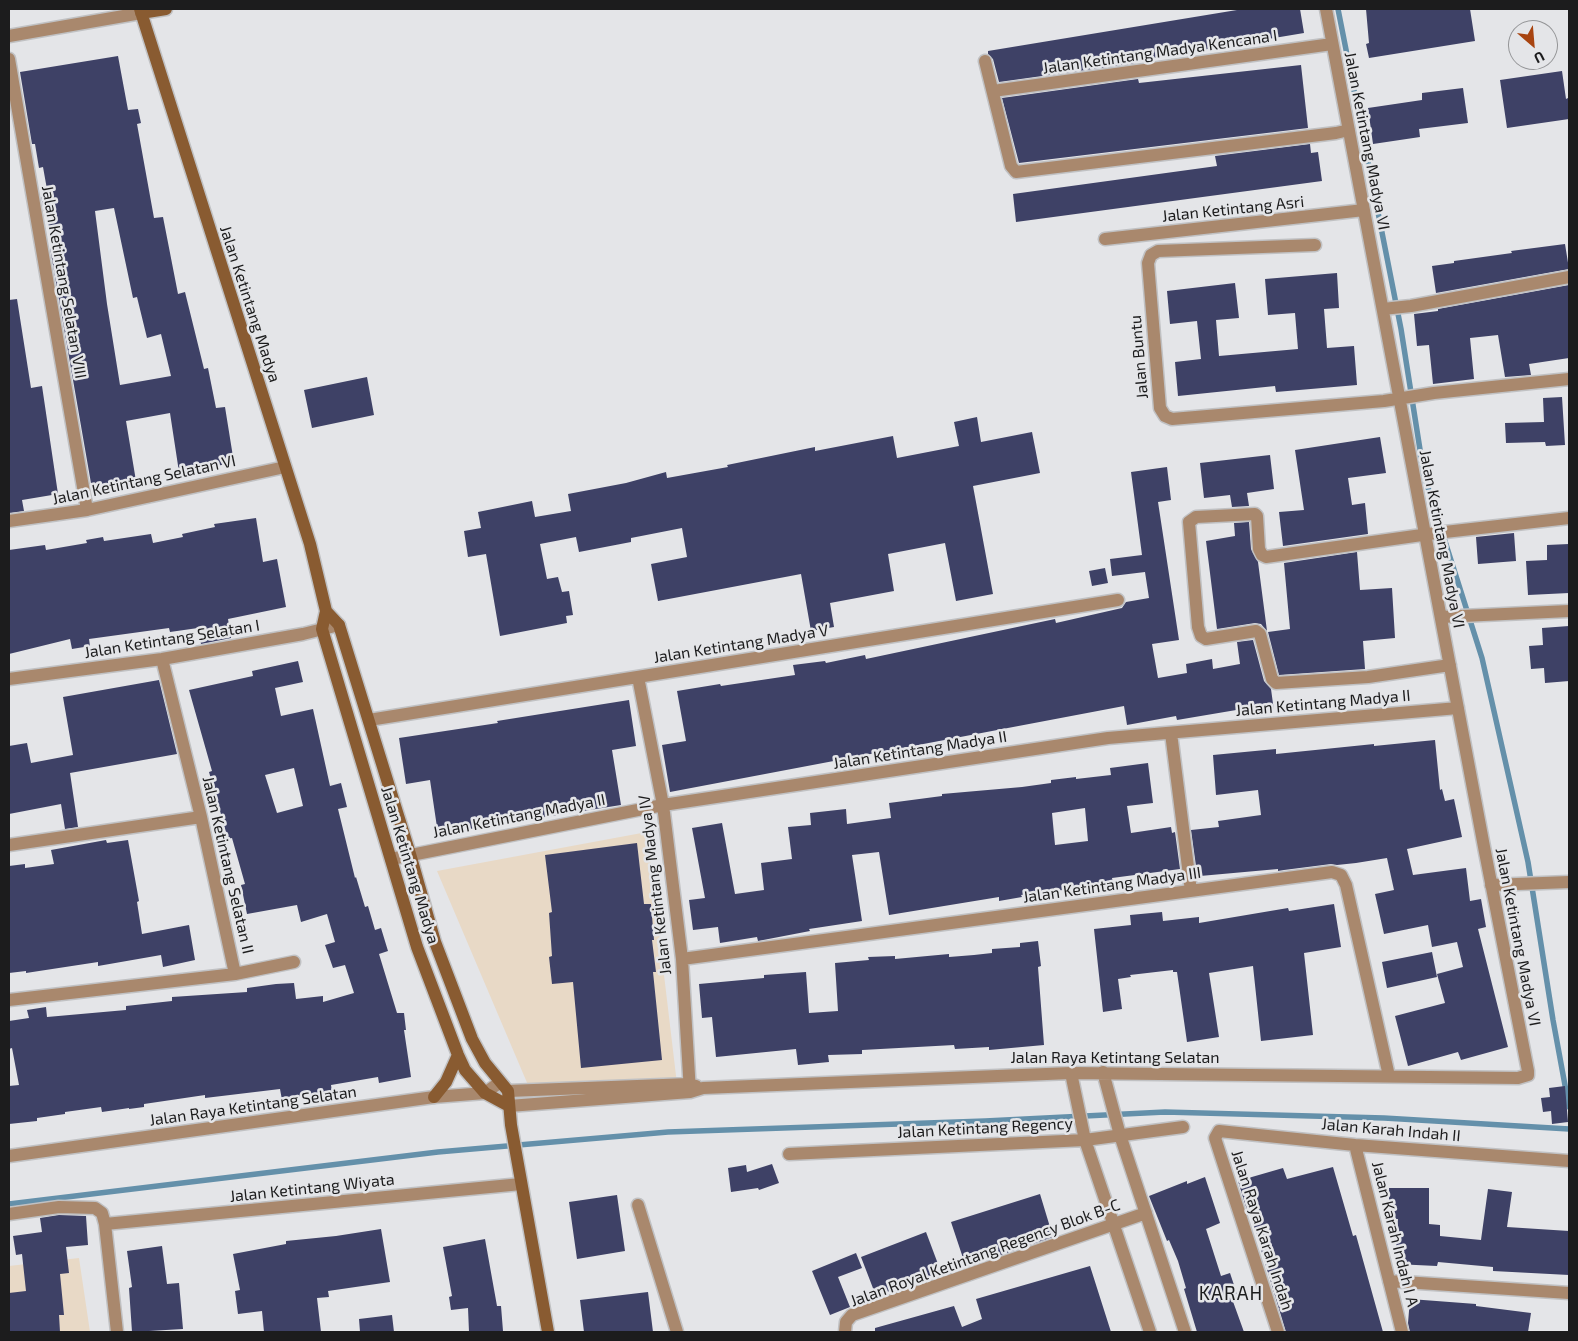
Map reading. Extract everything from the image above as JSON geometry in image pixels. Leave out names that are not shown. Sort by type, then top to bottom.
[{"type":"street","points":[[9,36],[140,11],[166,9]]},
{"type":"street","name":"Jalan Ketintang Madya VI","points":[[1326,9],[1364,210],[1389,308],[1430,534],[1441,617],[1528,1075]]},
{"type":"street","name":"Jalan Ketintang Madya","points":[[140,11],[310,544],[326,611],[322,629],[417,947],[465,1070],[485,1093],[509,1106]]},
{"type":"street","name":"Jalan Ketintang Madya Kencana I","points":[[993,91],[1332,44]]},
{"type":"street","name":"Jalan Ketintang Selatan VIII","points":[[9,59],[87,510]]},
{"type":"street","points":[[985,61],[1011,166],[1016,172],[1349,130]]},
{"type":"street","name":"Jalan Ketintang Asri","points":[[1105,240],[1364,210]]},
{"type":"street","name":"Jalan Buntu","points":[[1315,245],[1158,251],[1152,255],[1148,263],[1161,410],[1165,416],[1172,419],[1404,398]]},
{"type":"street","points":[[1389,308],[1411,306],[1569,277]]},
{"type":"street","points":[[1404,398],[1569,379]]},
{"type":"street","name":"Jalan Ketintang Selatan VI","points":[[9,521],[87,510],[285,467]]},
{"type":"street","points":[[1450,665],[1368,677],[1278,683],[1274,681],[1258,632],[1254,631],[1206,639],[1201,636],[1198,628],[1189,523],[1196,518],[1255,514],[1257,516],[1259,549],[1262,555],[1266,557],[1450,531],[1569,518]]},
{"type":"street","name":"Jalan Ketintang Madya V","points":[[369,720],[1118,600]]},
{"type":"street","name":"Jalan Ketintang Madya","points":[[326,611],[339,625],[410,854],[435,942],[472,1039],[484,1063],[504,1087]]},
{"type":"street","points":[[1441,617],[1569,611]]},
{"type":"street","name":"Jalan Ketintang Selatan I","points":[[9,679],[162,659],[339,625]]},
{"type":"street","name":"Jalan Ketintang Selatan II","points":[[9,1000],[235,974],[201,817],[162,659]]},
{"type":"street","name":"Jalan Ketintang Madya IV","points":[[638,677],[664,805],[682,958],[690,1088]]},
{"type":"street","name":"Jalan Ketintang Madya II","points":[[391,859],[664,805],[1098,739],[1458,708]]},
{"type":"street","points":[[1171,733],[1191,891]]},
{"type":"street","points":[[9,845],[201,817]]},
{"type":"street","name":"Jalan Ketintang Madya III","points":[[682,958],[1332,872],[1341,875],[1346,885],[1389,1076]]},
{"type":"street","points":[[1492,886],[1563,882]]},
{"type":"street","points":[[235,974],[294,962]]},
{"type":"street","points":[[434,1096],[446,1082],[458,1055]]},
{"type":"street","points":[[1071,1072],[1084,1135],[1150,1332]]},
{"type":"street","name":"Jalan Raya Ketintang Selatan","points":[[504,1087],[703,1088],[1071,1072],[1518,1078],[1528,1075]]},
{"type":"street","points":[[1103,1072],[1118,1129],[1185,1332]]},
{"type":"street","points":[[485,1093],[504,1087],[509,1106],[548,1332]]},
{"type":"street","name":"Jalan Raya Ketintang Selatan","points":[[509,1106],[690,1088]]},
{"type":"street","name":"Jalan Raya Ketintang Selatan","points":[[9,1156],[434,1096],[485,1093]]},
{"type":"street","name":"Jalan Ketintang Regency","points":[[789,1154],[1084,1135],[1118,1129],[1183,1127]]},
{"type":"street","name":"Jalan Karah Indah II","points":[[1215,1138],[1221,1130],[1356,1145],[1569,1161]]},
{"type":"street","name":"Jalan Raya Karah Indah","points":[[1215,1138],[1278,1332]]},
{"type":"street","name":"Jalan Karah Indah I A","points":[[1356,1145],[1402,1332]]},
{"type":"street","name":"Jalan Ketintang Wiyata","points":[[105,1224],[521,1181]]},
{"type":"street","points":[[638,1205],[677,1332]]},
{"type":"street","points":[[9,1214],[59,1207],[95,1208],[102,1214],[105,1224],[117,1332]]},
{"type":"street","name":"Jalan Royal Ketintang Regency Blok B-C","points":[[846,1332],[846,1322],[852,1315],[1146,1213]]},
{"type":"street","points":[[1389,1280],[1569,1293]]},
{"type":"shaded area","points":[[647,832],[677,1084],[528,1085],[437,871]]},
{"type":"shaded area","points":[[79,1258],[90,1332],[9,1332],[9,1266]]},
{"type":"building","points":[[1243,9],[1300,9],[1304,33],[1136,61],[1136,63],[999,82],[993,59],[988,54],[988,51]]},
{"type":"building","points":[[1366,9],[1470,9],[1475,41],[1369,58],[1366,44],[1369,43]]},
{"type":"building","points":[[118,56],[128,110],[138,109],[141,123],[137,124],[154,218],[163,217],[178,294],[185,292],[204,369],[208,368],[216,408],[225,407],[234,463],[179,472],[170,413],[126,421],[136,481],[92,489],[50,248],[53,247],[41,196],[48,195],[43,167],[39,168],[35,144],[32,144],[20,72]],"holes":[[[114,208],[133,298],[137,297],[147,338],[161,334],[171,376],[120,385],[95,211]]]},
{"type":"building","points":[[1301,65],[1308,128],[1019,163],[1002,98],[1138,79],[1139,83]]},
{"type":"building","points":[[1562,71],[1566,99],[1568,98],[1569,119],[1507,128],[1500,80]]},
{"type":"building","points":[[1463,88],[1468,123],[1419,129],[1420,137],[1373,144],[1368,108],[1422,100],[1422,93]]},
{"type":"building","points":[[1310,144],[1311,153],[1318,152],[1322,181],[1016,222],[1013,194],[1217,166],[1215,156]]},
{"type":"building","points":[[1565,244],[1569,269],[1436,293],[1432,266],[1512,253],[1511,251]]},
{"type":"building","points":[[1337,273],[1339,308],[1324,309],[1327,348],[1354,346],[1357,385],[1276,392],[1275,386],[1178,396],[1175,362],[1201,359],[1197,321],[1170,324],[1167,291],[1235,283],[1239,318],[1216,320],[1219,356],[1298,349],[1295,313],[1268,315],[1265,279]]},
{"type":"building","points":[[1569,285],[1569,358],[1529,364],[1531,375],[1505,377],[1498,335],[1470,338],[1474,379],[1433,384],[1429,345],[1417,346],[1414,314]]},
{"type":"building","points":[[17,299],[31,388],[42,386],[58,494],[22,500],[24,511],[9,513],[9,300]]},
{"type":"building","points":[[367,377],[374,415],[312,428],[304,390]]},
{"type":"building","points":[[1562,397],[1565,445],[1546,446],[1545,442],[1506,443],[1505,423],[1544,422],[1543,398]]},
{"type":"building","points":[[977,417],[981,442],[1032,432],[1040,473],[973,486],[993,594],[956,601],[945,543],[888,554],[894,591],[830,603],[834,627],[811,631],[801,574],[658,601],[651,564],[687,557],[682,528],[631,538],[631,542],[579,552],[576,537],[540,544],[547,579],[558,577],[562,592],[569,591],[573,615],[566,616],[567,623],[500,636],[486,554],[468,557],[464,531],[481,528],[478,512],[532,501],[535,517],[571,511],[568,494],[626,483],[666,472],[667,478],[728,467],[727,465],[815,447],[815,451],[893,436],[897,458],[959,446],[954,422]]},
{"type":"building","points":[[1380,437],[1386,473],[1348,478],[1352,505],[1365,503],[1368,534],[1283,546],[1279,512],[1304,510],[1295,450]]},
{"type":"building","points":[[1270,455],[1274,489],[1247,493],[1249,506],[1232,507],[1230,495],[1204,498],[1200,463]]},
{"type":"building","points":[[1167,467],[1171,500],[1158,502],[1179,640],[1152,644],[1158,678],[1187,673],[1186,664],[1212,659],[1213,669],[1240,664],[1237,642],[1253,640],[1264,681],[1271,689],[1274,711],[1255,713],[1254,707],[1177,720],[1176,716],[1127,725],[1124,706],[670,792],[662,745],[686,741],[677,691],[795,675],[793,665],[825,661],[826,663],[865,655],[866,659],[1055,619],[1056,623],[1122,608],[1126,602],[1149,598],[1145,572],[1112,576],[1110,559],[1142,555],[1131,472]]},
{"type":"building","points":[[256,518],[263,562],[277,559],[286,607],[228,619],[231,638],[201,644],[198,628],[170,632],[169,628],[89,639],[90,646],[72,649],[70,639],[9,654],[9,550],[45,545],[46,550],[87,543],[86,540],[103,537],[104,541],[151,534],[153,543],[183,537],[182,534],[215,527],[214,524]]},
{"type":"building","points":[[1249,522],[1251,549],[1258,562],[1267,631],[1261,624],[1255,623],[1217,629],[1206,541],[1235,536],[1234,523]]},
{"type":"building","points":[[1514,533],[1516,561],[1478,564],[1476,537]]},
{"type":"building","points":[[1569,544],[1569,593],[1528,595],[1526,561],[1547,560],[1547,545]]},
{"type":"building","points":[[1357,552],[1360,590],[1392,588],[1395,638],[1363,641],[1365,669],[1279,675],[1268,632],[1290,629],[1284,563]]},
{"type":"building","points":[[1105,568],[1108,583],[1092,586],[1089,571]]},
{"type":"building","points":[[1569,626],[1569,681],[1545,683],[1544,668],[1531,669],[1529,646],[1543,645],[1542,628]]},
{"type":"building","points":[[298,661],[303,682],[275,688],[281,716],[313,709],[330,786],[341,783],[347,807],[338,809],[355,878],[365,907],[368,906],[375,930],[381,928],[388,951],[379,954],[397,1013],[404,1013],[406,1030],[404,1030],[411,1077],[379,1083],[378,1077],[331,1085],[332,1092],[282,1100],[280,1089],[205,1098],[205,1095],[144,1104],[144,1107],[129,1109],[102,1112],[101,1107],[65,1112],[65,1114],[37,1118],[37,1121],[9,1124],[9,1086],[19,1085],[12,1048],[9,1049],[9,1021],[29,1018],[27,1010],[46,1007],[47,1017],[126,1010],[126,1006],[172,1001],[172,997],[247,992],[247,988],[294,983],[296,999],[323,996],[323,1002],[354,993],[345,965],[333,968],[325,945],[335,942],[327,914],[301,922],[297,905],[247,914],[241,885],[245,884],[232,838],[228,839],[209,772],[212,771],[189,690],[253,676],[252,671]],"holes":[[[294,768],[303,806],[277,813],[265,775]]]},
{"type":"building","points":[[159,680],[177,754],[70,773],[78,827],[65,829],[61,804],[9,814],[9,746],[27,743],[31,763],[73,755],[63,697]]},
{"type":"building","points":[[629,700],[636,746],[612,750],[621,805],[438,834],[430,780],[406,784],[399,738]]},
{"type":"building","points":[[1435,740],[1440,790],[1442,789],[1445,801],[1454,799],[1462,837],[1407,849],[1413,875],[1466,868],[1470,901],[1481,899],[1486,927],[1478,929],[1508,1047],[1461,1060],[1458,1052],[1408,1066],[1395,1016],[1445,1003],[1437,974],[1463,967],[1457,942],[1432,947],[1428,925],[1384,934],[1375,894],[1394,890],[1387,858],[1278,871],[1278,869],[1200,876],[1199,866],[1196,866],[1191,830],[1219,827],[1218,821],[1261,815],[1258,790],[1216,795],[1213,755],[1276,749],[1276,754]]},
{"type":"building","points":[[1148,763],[1153,803],[1127,806],[1131,833],[1171,827],[1172,833],[1175,832],[1180,869],[1112,878],[1113,884],[1021,895],[1022,897],[999,901],[999,897],[889,915],[879,852],[852,855],[862,921],[809,929],[810,931],[758,941],[757,937],[720,943],[718,927],[693,930],[689,900],[705,898],[692,828],[722,823],[735,894],[764,890],[761,863],[792,859],[788,827],[811,825],[810,813],[846,809],[847,824],[891,818],[889,803],[942,796],[942,794],[1051,783],[1051,780],[1111,775],[1110,768]],"holes":[[[1085,808],[1088,841],[1055,845],[1052,813]]]},
{"type":"building","points":[[106,840],[107,843],[128,840],[139,901],[137,902],[142,934],[189,925],[195,960],[163,967],[161,955],[98,966],[98,962],[26,973],[26,971],[9,973],[9,866],[25,864],[25,868],[54,864],[51,850]]},
{"type":"building","points":[[637,843],[644,904],[651,904],[654,940],[652,940],[656,972],[653,972],[662,1060],[581,1068],[573,982],[552,984],[549,957],[552,956],[549,913],[552,912],[545,855]]},
{"type":"building","points":[[1334,904],[1341,947],[1304,953],[1313,1035],[1261,1041],[1253,966],[1209,973],[1219,1037],[1187,1042],[1177,972],[1173,972],[1173,970],[1130,975],[1131,977],[1118,979],[1122,1009],[1103,1012],[1094,929],[1131,925],[1130,915],[1162,912],[1163,921],[1199,917],[1199,923],[1288,908],[1289,911]]},
{"type":"building","points":[[1038,941],[1041,966],[1038,967],[1044,1045],[989,1050],[989,1047],[955,1049],[954,1045],[862,1050],[862,1054],[828,1055],[829,1062],[798,1065],[796,1049],[716,1057],[712,1017],[702,1018],[699,984],[764,978],[764,975],[806,972],[809,1013],[838,1011],[835,963],[869,960],[868,957],[895,956],[895,959],[949,954],[949,957],[974,955],[992,953],[992,949],[1020,947],[1020,943]]},
{"type":"building","points":[[1432,952],[1437,977],[1387,988],[1382,962]]},
{"type":"building","points":[[1565,1086],[1568,1122],[1552,1124],[1551,1111],[1543,1112],[1541,1098],[1550,1097],[1549,1088]]},
{"type":"building","points":[[772,1164],[779,1183],[759,1190],[758,1188],[731,1192],[728,1168],[746,1165],[747,1172]]},
{"type":"building","points":[[1333,1167],[1353,1236],[1356,1235],[1383,1332],[1286,1332],[1249,1210],[1247,1210],[1238,1181],[1283,1168],[1287,1179]]},
{"type":"building","points":[[1205,1177],[1220,1223],[1206,1229],[1221,1276],[1230,1273],[1237,1294],[1231,1296],[1244,1332],[1197,1332],[1178,1261],[1169,1240],[1167,1241],[1149,1196],[1187,1181],[1187,1184]]},
{"type":"building","points":[[1389,1188],[1429,1188],[1429,1224],[1440,1225],[1440,1236],[1481,1240],[1488,1189],[1512,1192],[1507,1227],[1569,1231],[1569,1275],[1493,1271],[1493,1267],[1438,1262],[1437,1266],[1395,1264],[1398,1219],[1389,1219]]},
{"type":"building","points":[[1040,1194],[1053,1237],[966,1267],[951,1222]]},
{"type":"building","points":[[617,1195],[625,1251],[577,1259],[569,1202]]},
{"type":"building","points":[[59,1215],[86,1216],[88,1245],[66,1247],[69,1273],[60,1274],[64,1315],[59,1315],[60,1332],[9,1332],[9,1293],[26,1291],[22,1254],[16,1255],[13,1236],[42,1232],[40,1218]]},
{"type":"building","points":[[381,1229],[390,1282],[328,1291],[329,1297],[317,1298],[321,1332],[264,1332],[262,1311],[238,1314],[235,1291],[240,1290],[233,1254],[286,1244],[286,1241]]},
{"type":"building","points":[[926,1232],[941,1272],[876,1296],[861,1257]]},
{"type":"building","points":[[485,1239],[497,1306],[501,1306],[503,1331],[469,1332],[468,1308],[451,1310],[449,1297],[452,1296],[443,1247]]},
{"type":"building","points":[[162,1246],[167,1284],[179,1283],[183,1329],[132,1332],[129,1288],[132,1287],[127,1251]]},
{"type":"building","points":[[856,1253],[862,1268],[838,1277],[850,1307],[830,1315],[812,1271]]},
{"type":"building","points":[[1090,1266],[1111,1332],[875,1332],[875,1328],[954,1306],[962,1327],[982,1319],[976,1299]]},
{"type":"building","points":[[648,1292],[653,1332],[584,1332],[580,1300]]},
{"type":"building","points":[[1410,1299],[1476,1304],[1476,1306],[1531,1313],[1528,1332],[1410,1332],[1408,1323]]},
{"type":"building","points":[[392,1315],[394,1332],[360,1332],[359,1319]]},
{"type":"waterway","points":[[1338,9],[1401,329],[1424,475],[1482,658],[1528,862],[1569,1107]]},
{"type":"waterway","points":[[9,1204],[438,1152],[668,1132],[985,1121],[1165,1112],[1384,1118],[1569,1129]]},
{"type":"district","name":"KARAH","points":[[1231,1294]]}]
